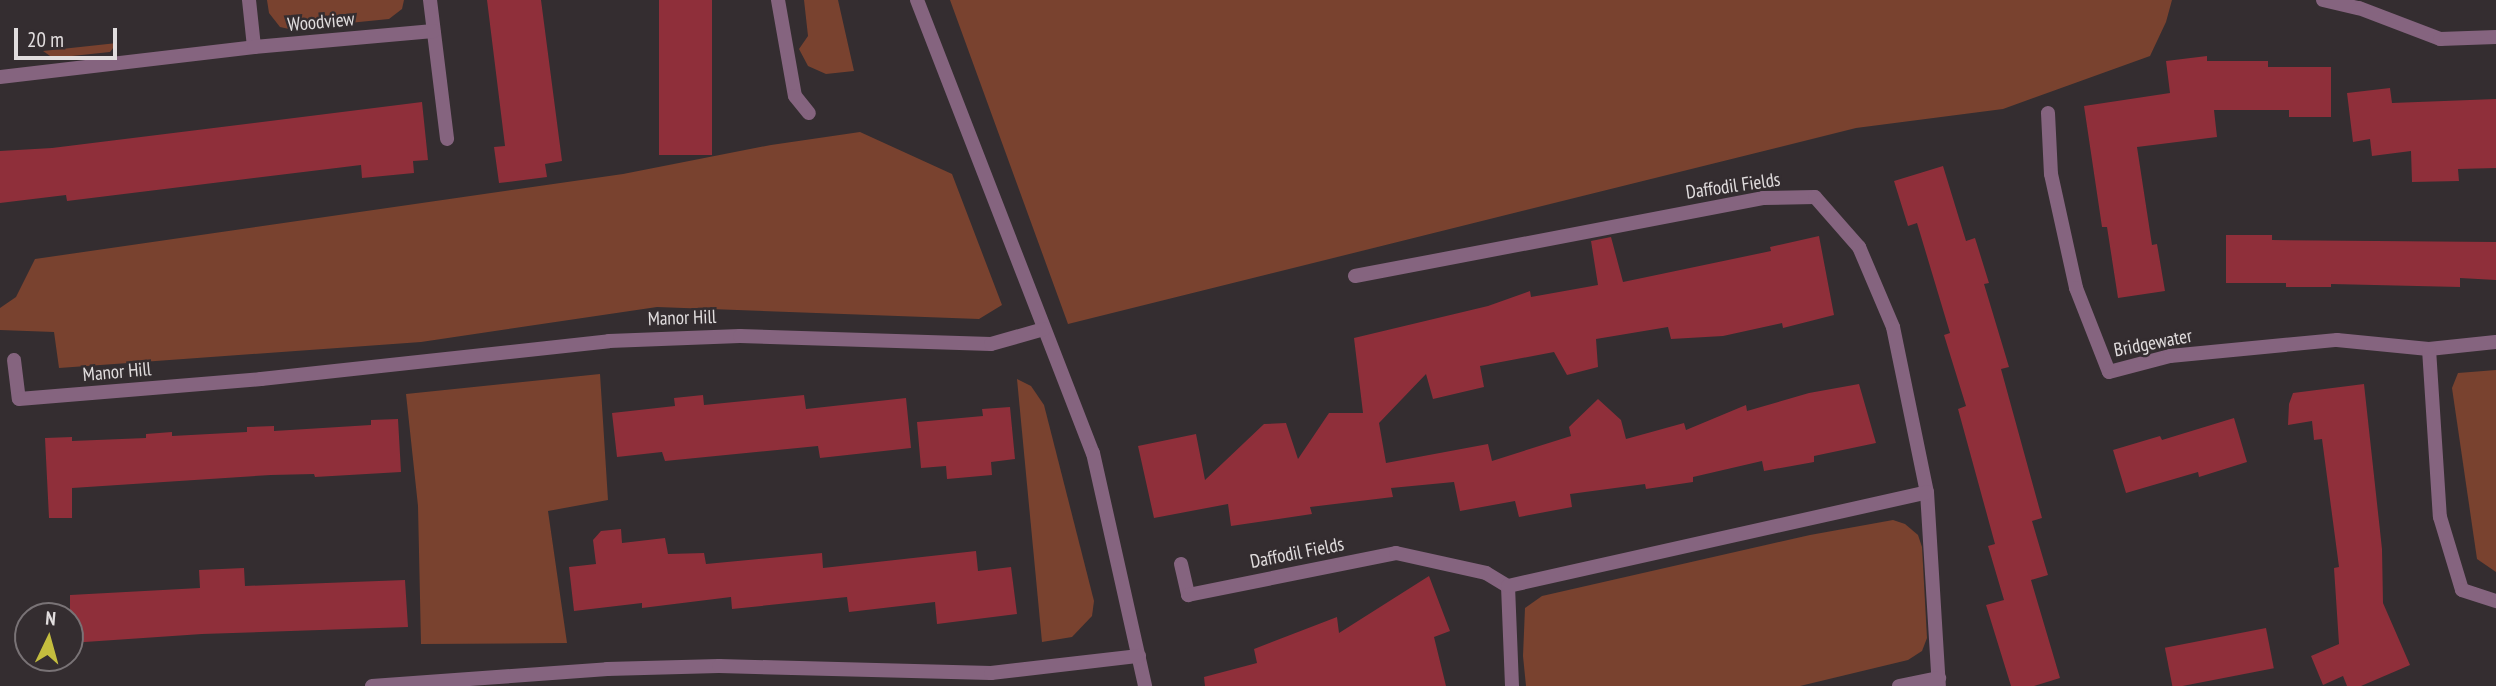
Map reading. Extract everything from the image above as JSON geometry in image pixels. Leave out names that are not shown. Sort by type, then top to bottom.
[{"type":"street","points":[[249,0],[254,47]]},
{"type":"street","points":[[430,0],[447,139]]},
{"type":"street","points":[[778,0],[795,96],[808,113]]},
{"type":"street","points":[[917,0],[1093,453],[1145,686]]},
{"type":"street","points":[[2323,0],[2359,8],[2440,39],[2496,37]]},
{"type":"street","name":"Woodview","points":[[0,77],[254,47],[433,31]]},
{"type":"street","name":"Bridgewater","points":[[2048,113],[2051,174],[2076,288],[2109,372],[2170,356],[2337,340],[2429,349],[2496,342]]},
{"type":"street","name":"Daffodil Fields","points":[[1355,276],[1763,198],[1815,197],[1860,247],[1893,327],[1927,492],[1939,682]]},
{"type":"street","name":"Manor Hill","points":[[14,360],[19,399],[261,379],[609,341],[740,336],[991,344],[1044,329]]},
{"type":"street","points":[[2429,349],[2440,517],[2462,590],[2496,601]]},
{"type":"street","points":[[1512,686],[1508,586],[1927,492]]},
{"type":"street","name":"Daffodil Fields","points":[[1181,564],[1188,594],[1396,553],[1461,565],[1486,573],[1508,586]]},
{"type":"street","points":[[372,686],[607,669],[705,666],[991,673],[1139,656]]},
{"type":"street","points":[[1899,686],[1939,682]]},
{"type":"shaded area","points":[[267,0],[404,0],[402,9],[389,19],[289,29],[280,27],[269,13]]},
{"type":"shaded area","points":[[804,0],[838,0],[854,71],[826,74],[808,66],[799,49],[808,36]]},
{"type":"shaded area","points":[[950,0],[2172,0],[2166,22],[2150,56],[2003,109],[1856,128],[1068,324]]},
{"type":"shaded area","points":[[117,43],[110,52],[53,58],[43,51]]},
{"type":"shaded area","points":[[860,132],[952,174],[1002,305],[979,319],[657,307],[421,342],[59,368],[54,332],[0,330],[0,308],[16,297],[35,259],[623,174],[771,145]]},
{"type":"shaded area","points":[[2496,370],[2496,572],[2477,559],[2452,388],[2458,373]]},
{"type":"shaded area","points":[[600,374],[608,500],[548,511],[567,643],[421,644],[418,506],[406,394]]},
{"type":"shaded area","points":[[1017,379],[1031,386],[1044,405],[1094,601],[1092,616],[1072,637],[1042,642]]},
{"type":"shaded area","points":[[1893,520],[1905,524],[1918,535],[1922,547],[1927,638],[1922,651],[1908,660],[1800,686],[1526,686],[1523,656],[1525,608],[1542,596],[1810,535]]},
{"type":"building","points":[[487,0],[541,0],[562,161],[545,164],[547,177],[499,183],[494,147],[505,146]]},
{"type":"building","points":[[659,0],[712,0],[712,155],[659,155]]},
{"type":"building","points":[[2207,56],[2207,61],[2268,61],[2268,67],[2331,67],[2331,117],[2289,117],[2289,110],[2214,110],[2217,137],[2137,147],[2152,245],[2157,244],[2165,291],[2118,298],[2107,227],[2102,227],[2084,106],[2170,93],[2166,61]]},
{"type":"building","points":[[2390,88],[2392,103],[2496,99],[2496,168],[2458,169],[2459,181],[2412,182],[2411,151],[2372,156],[2370,139],[2353,142],[2347,93]]},
{"type":"building","points":[[422,102],[428,160],[413,161],[414,173],[362,178],[361,165],[67,201],[66,195],[0,203],[0,151],[52,148]]},
{"type":"building","points":[[1943,166],[1966,241],[1975,238],[1989,283],[1984,284],[2009,367],[2001,369],[2042,518],[2032,521],[2048,575],[2031,580],[2060,678],[2034,686],[2011,686],[1986,605],[2004,600],[1988,546],[1995,544],[1958,409],[1966,406],[1944,335],[1950,333],[1917,223],[1908,226],[1894,181]]},
{"type":"building","points":[[2226,235],[2272,235],[2272,240],[2496,242],[2496,280],[2460,278],[2460,287],[2331,284],[2331,287],[2286,287],[2286,283],[2226,283]]},
{"type":"building","points":[[1819,236],[1834,315],[1783,328],[1782,323],[1723,336],[1671,339],[1668,327],[1596,339],[1598,367],[1567,375],[1554,352],[1480,366],[1484,387],[1433,399],[1426,374],[1379,423],[1386,463],[1488,444],[1492,461],[1571,436],[1569,427],[1598,399],[1621,420],[1626,439],[1684,423],[1686,430],[1746,405],[1747,411],[1809,393],[1859,384],[1876,443],[1814,456],[1814,462],[1764,471],[1762,461],[1693,477],[1693,482],[1646,489],[1645,484],[1570,494],[1572,507],[1519,517],[1515,501],[1460,511],[1454,482],[1391,488],[1393,497],[1310,507],[1312,514],[1231,526],[1228,504],[1154,518],[1138,446],[1196,434],[1205,480],[1264,424],[1286,423],[1298,459],[1329,413],[1363,413],[1354,338],[1488,306],[1530,291],[1531,297],[1598,285],[1591,241],[1611,237],[1623,282],[1771,251],[1770,247]]},
{"type":"building","points":[[2364,384],[2382,549],[2383,603],[2410,665],[2361,686],[2347,686],[2343,676],[2323,685],[2311,656],[2339,644],[2334,568],[2339,567],[2322,439],[2314,440],[2312,421],[2288,425],[2289,404],[2293,393]]},
{"type":"building","points":[[703,395],[704,405],[804,395],[806,409],[906,398],[911,448],[820,458],[818,446],[665,461],[662,452],[617,457],[612,413],[675,406],[674,398]]},
{"type":"building","points":[[1010,407],[1015,459],[991,462],[992,475],[947,479],[946,466],[921,468],[917,422],[983,416],[982,409]]},
{"type":"building","points":[[2234,418],[2247,462],[2199,477],[2198,472],[2126,493],[2113,450],[2160,436],[2162,440]]},
{"type":"building","points":[[398,419],[401,472],[315,477],[314,474],[271,475],[72,488],[72,518],[49,518],[45,438],[72,437],[72,441],[146,438],[146,434],[172,432],[172,436],[247,432],[247,427],[274,426],[274,431],[371,425],[371,420]]},
{"type":"building","points":[[621,529],[622,543],[665,538],[668,554],[704,553],[706,564],[822,553],[823,568],[976,551],[978,571],[1011,567],[1017,614],[937,624],[935,602],[849,612],[847,597],[732,609],[731,597],[642,608],[642,603],[574,611],[569,567],[596,564],[593,540],[601,531]]},
{"type":"building","points":[[244,568],[245,586],[405,580],[408,627],[202,634],[84,642],[84,602],[70,602],[70,595],[200,588],[199,570]]},
{"type":"building","points":[[1429,576],[1450,631],[1434,637],[1446,686],[1205,686],[1204,677],[1257,663],[1254,649],[1337,617],[1339,633]]},
{"type":"building","points":[[2266,628],[2274,668],[2172,686],[2165,648]]}]
